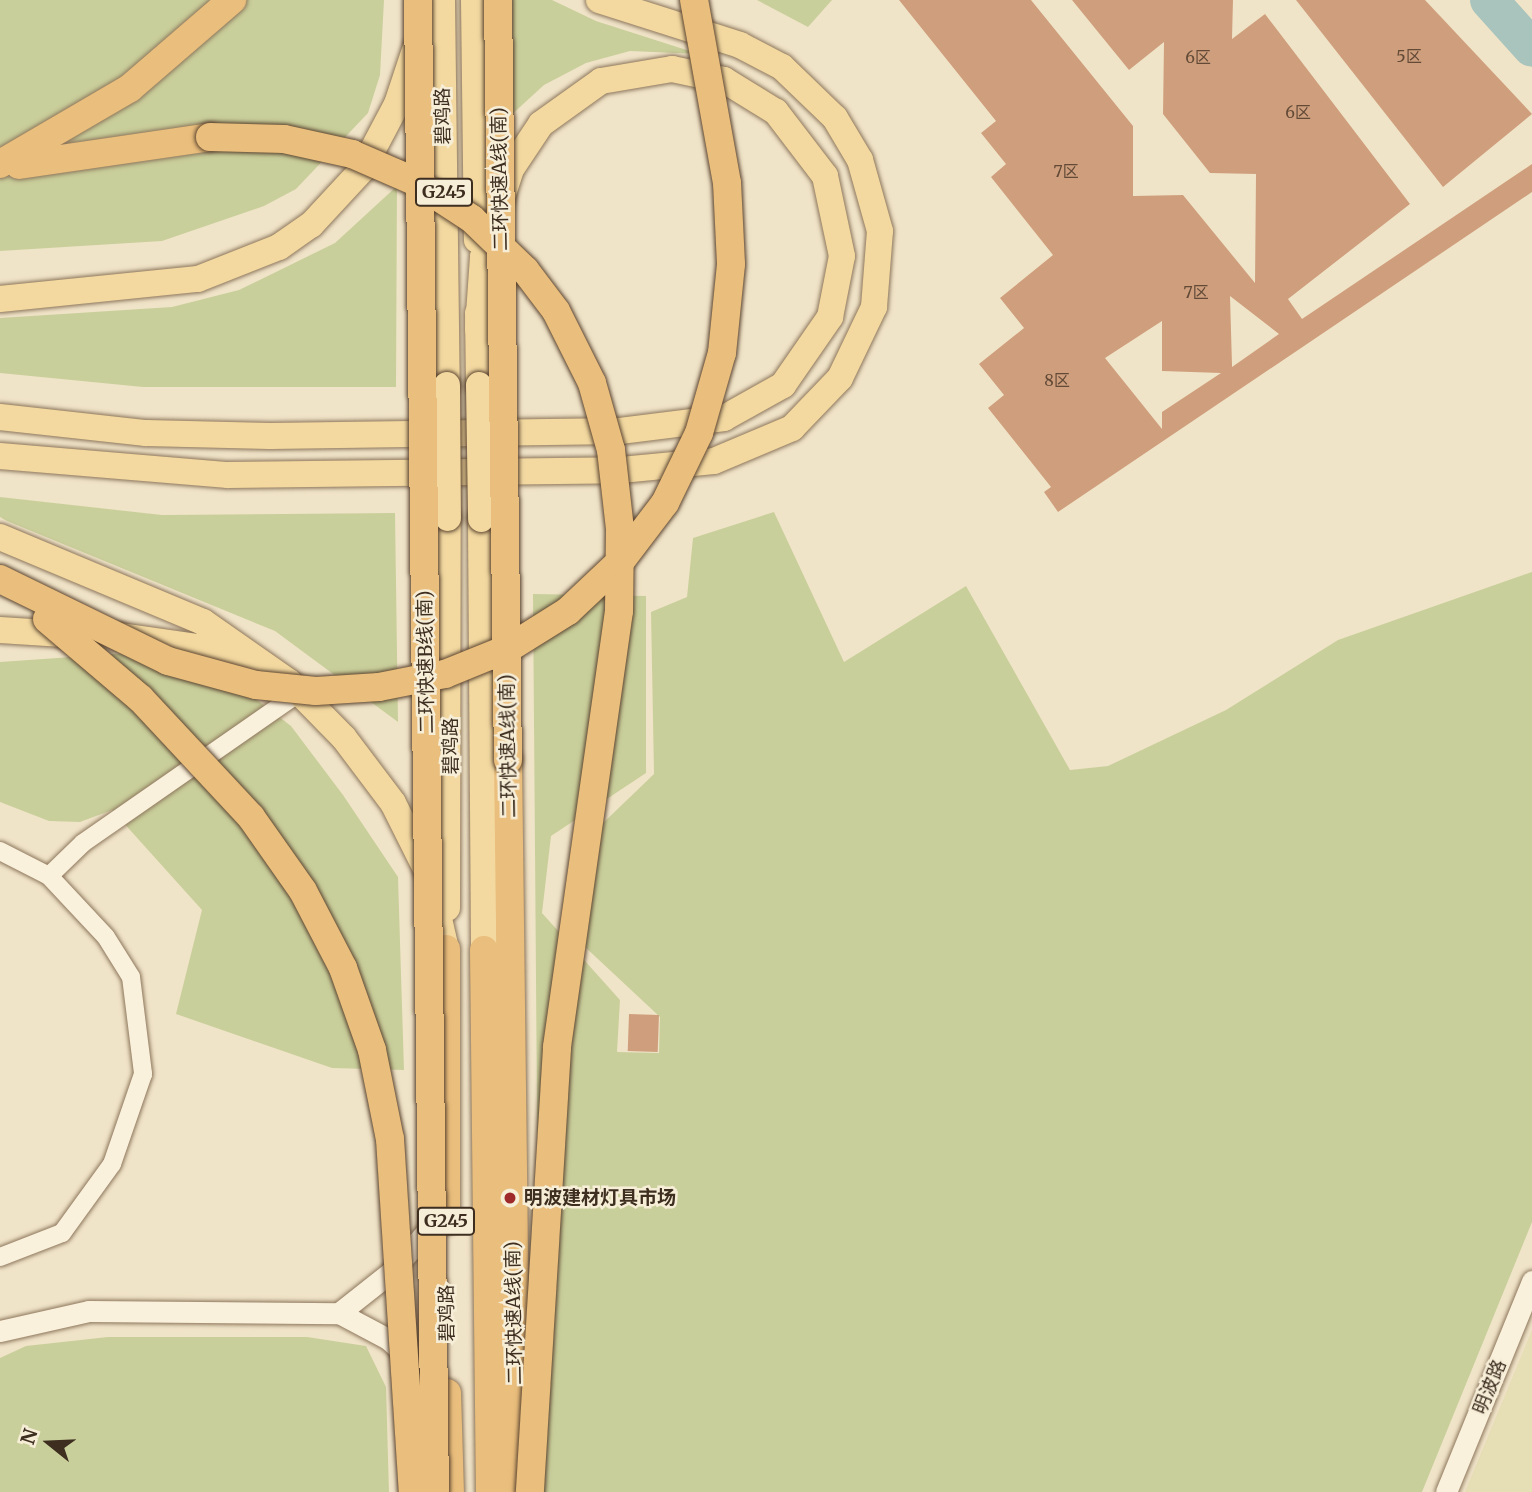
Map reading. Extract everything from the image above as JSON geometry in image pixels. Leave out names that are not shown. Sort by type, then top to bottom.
[{"type":"highway","points":[[0,164],[130,88],[232,0]]},
{"type":"highway","name":"二环快速B线(南)","points":[[418,0],[435,1492]]},
{"type":"highway","name":"二环快速A线(南)","points":[[498,0],[517,1492]]},
{"type":"highway","points":[[0,581],[168,661],[246,683],[316,691],[379,687],[445,674],[509,648],[568,611],[620,562],[665,503],[699,433],[722,353],[731,264],[727,183],[694,0]]},
{"type":"highway","points":[[0,169],[210,137],[284,139],[352,154],[414,181],[491,235],[548,300],[592,383],[617,489],[619,611],[557,1048],[530,1492]]},
{"type":"highway","points":[[0,581],[124,683],[224,786],[287,866],[343,968],[372,1051],[390,1139],[413,1492]]},
{"type":"highway","name":"碧鸡路","points":[[446,949],[447,1395],[450,1492]]},
{"type":"highway","name":"碧鸡路","points":[[484,950],[490,1492]]},
{"type":"main road","points":[[0,299],[198,279],[266,253],[311,225],[339,199],[382,138],[410,67],[426,0]]},
{"type":"main road","name":"碧鸡路","points":[[442,0],[448,518],[446,949]]},
{"type":"main road","name":"碧鸡路","points":[[474,0],[484,950]]},
{"type":"main road","points":[[0,456],[228,475],[621,470],[714,461],[792,428],[840,378],[874,307],[880,231],[860,160],[835,118],[782,67],[740,45],[599,0]]},
{"type":"main road","points":[[0,417],[146,433],[256,436],[620,431],[723,418],[783,385],[830,317],[842,256],[825,176],[776,112],[724,80],[672,69],[601,81],[541,124],[512,169],[485,246],[478,329]]},
{"type":"main road","points":[[0,537],[202,622],[295,687],[361,759],[407,827],[437,900],[446,949]]},
{"type":"main road","points":[[0,630],[174,642],[232,656],[295,687]]},
{"type":"street","points":[[49,876],[83,843],[295,687]]},
{"type":"street","points":[[0,851],[49,876],[80,904],[131,977],[144,1074],[112,1164],[62,1233],[0,1257]]},
{"type":"street","points":[[339,1313],[391,1272],[446,1211]]},
{"type":"street","name":"明波路","points":[[1446,1492],[1532,1281]]},
{"type":"street","points":[[0,1331],[89,1311],[339,1313],[388,1339],[447,1395]]},
{"type":"shaded area","points":[[1532,1330],[1532,1492],[1465,1492]]},
{"type":"green space","points":[[0,0],[384,0],[380,75],[368,113],[296,189],[264,206],[162,241],[0,251]]},
{"type":"green space","points":[[510,0],[552,0],[596,21],[699,54],[630,51],[586,63],[544,85],[509,117]]},
{"type":"green space","points":[[757,0],[832,0],[808,27]]},
{"type":"green space","points":[[397,186],[396,387],[143,387],[0,373],[0,318],[172,307],[239,290],[335,243]]},
{"type":"green space","points":[[0,497],[162,515],[395,513],[398,722],[275,631],[7,521],[0,517]]},
{"type":"green space","points":[[774,512],[844,662],[966,586],[1070,770],[1108,766],[1226,710],[1338,640],[1532,572],[1532,1222],[1422,1492],[540,1492],[533,594],[646,596],[646,773],[551,836],[542,913],[620,1000],[617,1052],[659,1053],[660,1017],[584,946],[601,825],[654,774],[651,612],[687,597],[693,538]]},
{"type":"green space","points":[[129,653],[244,690],[291,726],[343,795],[398,877],[404,1070],[332,1068],[176,1014],[202,910],[112,810],[80,822],[49,821],[0,802],[0,662]]},
{"type":"green space","points":[[108,1337],[307,1337],[366,1346],[386,1387],[389,1492],[0,1492],[0,1358],[26,1346]]},
{"type":"building","points":[[899,0],[1031,0],[1133,126],[1133,196],[1183,195],[1255,283],[1256,174],[1210,173],[1163,114],[1164,42],[1129,70],[1072,0],[1233,0],[1232,39],[1265,14],[1410,204],[1288,299],[1302,319],[1532,164],[1532,192],[1058,512],[1044,492],[1051,487],[988,408],[1004,395],[979,364],[1024,328],[1000,298],[1053,255],[991,177],[1006,164],[981,133],[996,121]],"holes":[[[1230,296],[1279,334],[1232,367],[1232,365]],[[1162,321],[1162,371],[1221,373],[1162,412],[1162,429],[1105,358]]]},
{"type":"building","points":[[1296,0],[1425,0],[1532,114],[1443,187]]},
{"type":"building","points":[[629,1014],[659,1015],[658,1052],[628,1051]]},
{"type":"waterway","points":[[1489,0],[1532,48]]},
{"type":"place","name":"明波建材灯具市场","points":[[510,1198]]}]
